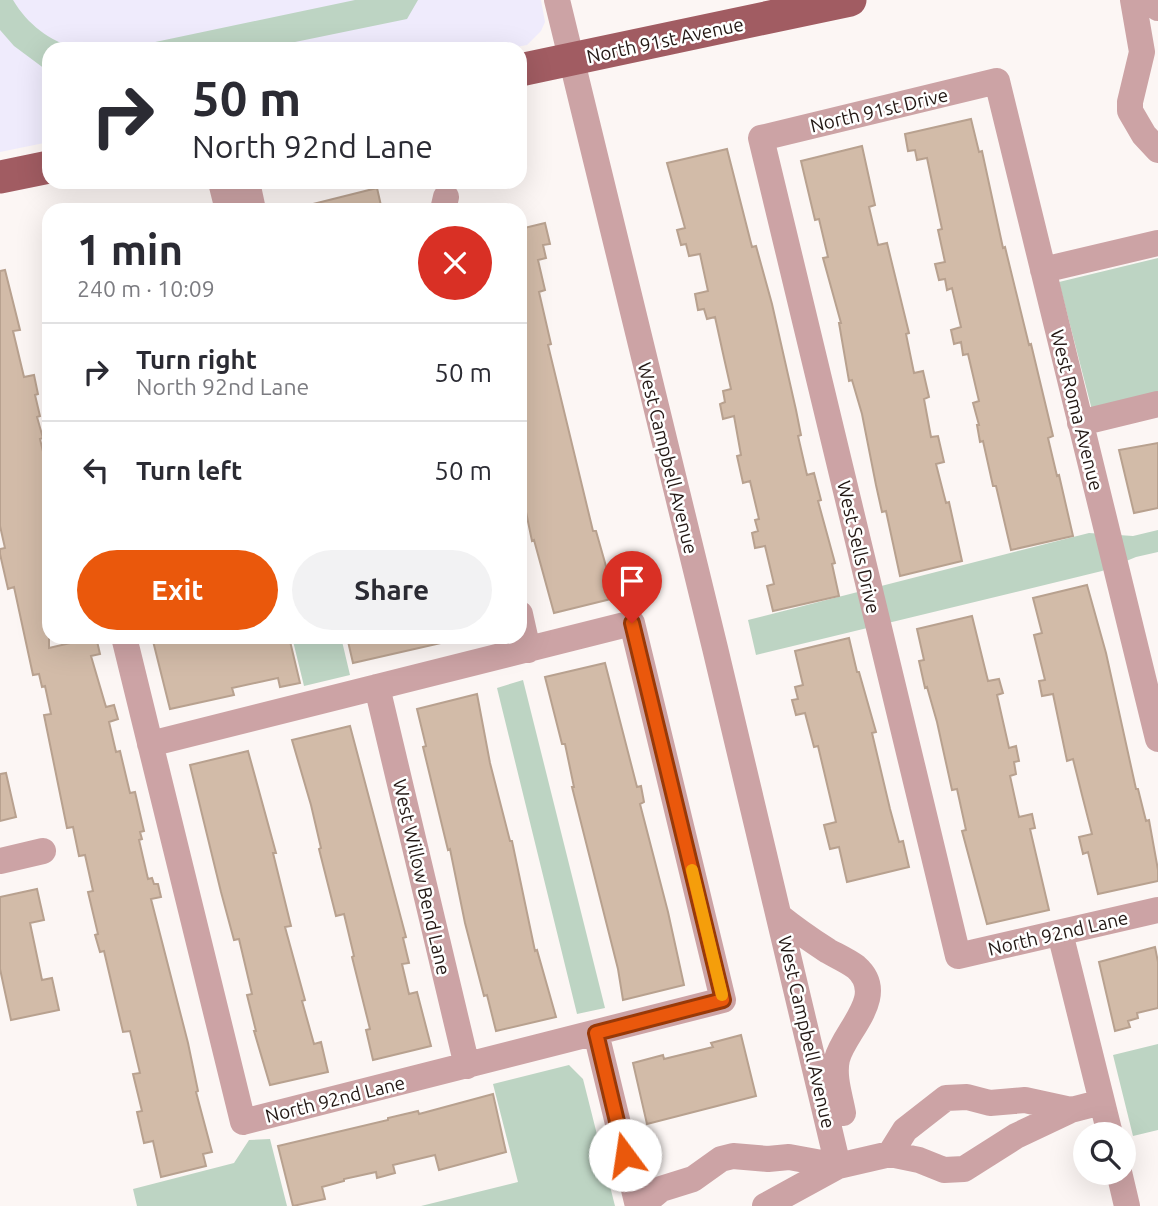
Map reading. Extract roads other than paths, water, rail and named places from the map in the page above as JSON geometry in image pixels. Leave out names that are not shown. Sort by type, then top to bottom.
[{"type":"main road","name":"North 91st Avenue","points":[[527,69],[850,0]]},
{"type":"main road","points":[[0,177],[42,168]]},
{"type":"street","name":"West Campbell Avenue","points":[[557,0],[836,1157]]},
{"type":"street","points":[[1133,0],[1142,52],[1130,111],[1144,135],[1157,147]]},
{"type":"street","points":[[1156,0],[1158,8]]},
{"type":"street","name":"North 91st Drive","points":[[761,138],[998,81]]},
{"type":"street","name":"West Roma Avenue","points":[[998,81],[1158,739]]},
{"type":"street","name":"West Sells Drive","points":[[761,138],[958,956]]},
{"type":"street","points":[[1043,270],[1158,243]]},
{"type":"street","points":[[1080,423],[1158,404]]},
{"type":"street","name":"North 92nd Lane","points":[[126,644],[243,1122],[723,1000],[632,623],[528,650]]},
{"type":"street","points":[[150,744],[528,650],[527,644]]},
{"type":"street","name":"West Willow Bend Lane","points":[[377,687],[467,1066]]},
{"type":"street","points":[[0,861],[43,851]]},
{"type":"street","name":"North 92nd Lane","points":[[958,956],[1158,910]]},
{"type":"street","name":"West Campbell Avenue","points":[[779,916],[796,931],[856,968],[868,986],[864,1009],[840,1049],[836,1063],[845,1119],[836,1157]]},
{"type":"street","points":[[1060,933],[1107,1122]]},
{"type":"street","points":[[804,1021],[820,1032],[852,1028]]},
{"type":"street","points":[[596,1033],[640,1206],[661,1189],[693,1179],[721,1159],[733,1156],[749,1155],[768,1159],[890,1154],[919,1160],[944,1171],[964,1169],[1016,1136],[1071,1110],[1102,1102]]},
{"type":"street","points":[[890,1154],[905,1130],[946,1098],[968,1097],[990,1103],[1025,1100],[1071,1110]]},
{"type":"street","points":[[765,1206],[836,1157]]},
{"type":"street","points":[[1122,1185],[1127,1206]]}]
